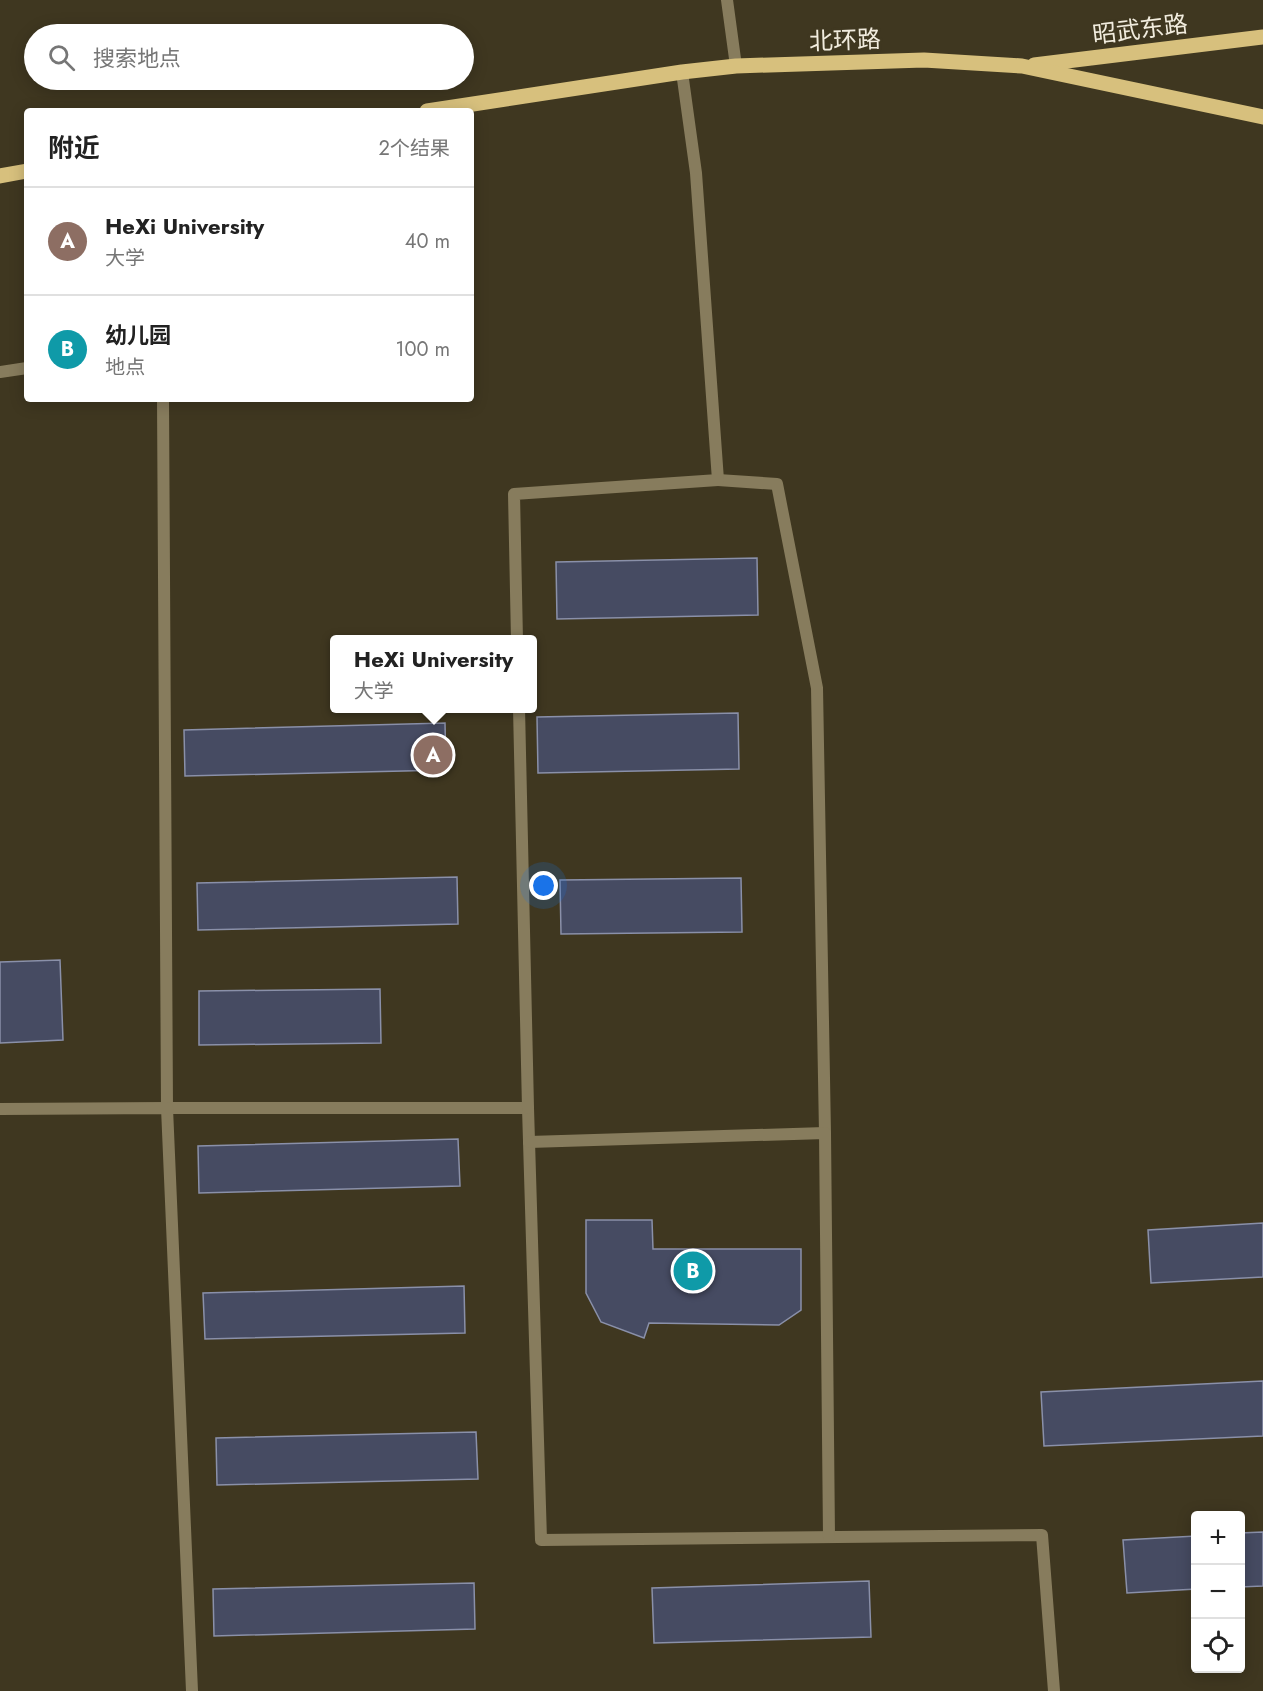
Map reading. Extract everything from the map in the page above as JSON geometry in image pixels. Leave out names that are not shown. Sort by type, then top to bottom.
[{"type":"main road","name":"昭武东路","points":[[1022,66],[1263,37]]},
{"type":"main road","name":"北环路","points":[[447,108],[682,72],[736,66],[924,60],[1022,66],[1263,117]]},
{"type":"main road","points":[[0,176],[24,172]]},
{"type":"street","points":[[727,0],[736,66]]},
{"type":"street","points":[[682,72],[696,173],[718,480]]},
{"type":"street","points":[[0,372],[24,368]]},
{"type":"street","points":[[163,402],[167,1107],[192,1691]]},
{"type":"street","points":[[517,635],[514,494],[718,480],[777,484],[817,688],[830,1537]]},
{"type":"street","points":[[519,713],[541,1540],[1042,1534],[1054,1691]]},
{"type":"street","points":[[0,1109],[528,1108]]},
{"type":"street","points":[[529,1142],[825,1133]]},
{"type":"building","points":[[757,558],[758,615],[557,619],[556,562]]},
{"type":"building","points":[[738,713],[739,769],[538,773],[537,717]]},
{"type":"building","points":[[445,723],[446,770],[185,776],[184,730]]},
{"type":"building","points":[[457,877],[458,924],[198,930],[197,883]]},
{"type":"building","points":[[741,878],[742,932],[561,934],[560,880]]},
{"type":"building","points":[[60,960],[63,1040],[0,1043],[0,962]]},
{"type":"building","points":[[380,989],[381,1043],[199,1045],[199,991]]},
{"type":"building","points":[[458,1139],[460,1186],[199,1193],[198,1146]]},
{"type":"building","points":[[586,1220],[652,1220],[653,1249],[801,1249],[801,1310],[779,1325],[649,1323],[644,1338],[601,1322],[586,1293]]},
{"type":"building","points":[[1263,1223],[1263,1277],[1151,1283],[1148,1230]]},
{"type":"building","points":[[464,1286],[465,1333],[205,1339],[203,1293]]},
{"type":"building","points":[[1263,1381],[1263,1436],[1044,1446],[1041,1392]]},
{"type":"building","points":[[476,1432],[478,1479],[217,1485],[216,1438]]},
{"type":"building","points":[[1263,1532],[1263,1586],[1245,1587],[1245,1533]]},
{"type":"building","points":[[1191,1536],[1191,1589],[1127,1593],[1123,1540]]},
{"type":"building","points":[[869,1581],[871,1637],[654,1643],[652,1588]]},
{"type":"building","points":[[474,1583],[475,1629],[214,1636],[213,1589]]},
{"type":"place","name":"HeXi University","points":[[433,755]]},
{"type":"place","name":"幼儿园","points":[[693,1271]]}]
